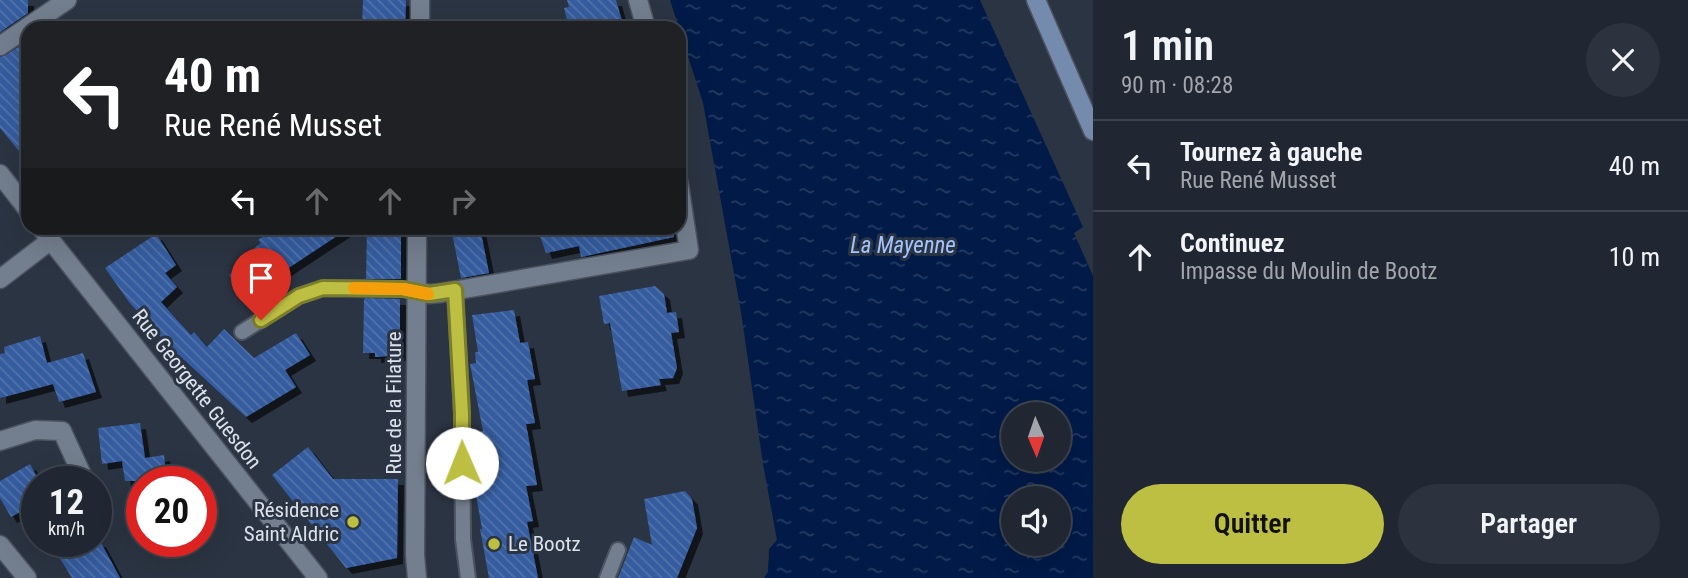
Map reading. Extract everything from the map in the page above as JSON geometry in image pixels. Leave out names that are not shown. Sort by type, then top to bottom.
[{"type":"main road","points":[[1036,0],[1093,131]]},
{"type":"street","points":[[36,21],[67,0]]},
{"type":"street","points":[[420,0],[420,21]]},
{"type":"street","points":[[638,0],[644,21]]},
{"type":"street","points":[[0,46],[21,32]]},
{"type":"street","points":[[0,174],[21,201]]},
{"type":"street","points":[[417,291],[429,294],[689,250],[686,230]]},
{"type":"street","points":[[0,279],[45,235]]},
{"type":"street","name":"Rue Georgette Guesdon","points":[[47,235],[318,578]]},
{"type":"street","name":"Rue de la Filature","points":[[417,235],[417,578]]},
{"type":"street","points":[[0,441],[35,430],[62,431],[78,466]]},
{"type":"street","points":[[0,545],[27,578]]},
{"type":"lane","points":[[242,332],[299,296],[323,288],[417,291]]},
{"type":"lane","points":[[455,290],[462,413],[463,540],[468,578]]},
{"type":"lane","points":[[607,578],[618,550]]},
{"type":"water","name":"La Mayenne","points":[[670,0],[980,0],[1083,227],[1074,233],[1093,276],[1093,578],[764,578],[768,572],[769,549],[777,540],[741,312],[703,103],[686,50],[686,21],[677,21]]},
{"type":"building","points":[[0,0],[28,0],[28,13],[0,32]]},
{"type":"building","points":[[363,0],[406,0],[405,21],[362,21]]},
{"type":"building","points":[[567,0],[616,0],[622,21],[567,21],[564,8],[569,7]]},
{"type":"building","points":[[21,45],[21,154],[0,128],[0,57]]},
{"type":"building","points":[[157,235],[176,265],[165,273],[177,287],[161,302],[178,321],[191,335],[194,332],[207,347],[224,329],[254,358],[296,333],[310,355],[285,370],[296,387],[246,417],[170,347],[129,302],[105,268]]},
{"type":"building","points":[[266,235],[338,235],[246,299],[229,275],[240,268],[237,261],[261,243],[258,240]]},
{"type":"building","points":[[367,235],[401,235],[401,279],[366,279]]},
{"type":"building","points":[[452,235],[481,235],[489,273],[461,278]]},
{"type":"building","points":[[540,235],[674,235],[581,257],[579,246],[546,253]]},
{"type":"building","points":[[655,286],[664,294],[667,313],[676,312],[679,332],[671,333],[677,368],[673,378],[659,379],[661,385],[622,391],[610,323],[604,324],[599,296]]},
{"type":"building","points":[[365,298],[400,299],[400,355],[375,357],[375,353],[363,353]]},
{"type":"building","points":[[514,310],[520,343],[528,342],[535,379],[527,380],[535,423],[526,424],[537,485],[526,486],[533,521],[527,522],[538,578],[489,578],[474,483],[486,481],[479,432],[483,431],[470,364],[476,363],[475,352],[478,352],[472,315]]},
{"type":"building","points":[[40,336],[47,363],[83,353],[96,392],[59,402],[53,384],[0,398],[0,354],[5,353],[4,347]]},
{"type":"building","points":[[140,423],[145,458],[164,455],[165,466],[126,466],[125,481],[122,461],[102,464],[98,428]]},
{"type":"building","name":"Résidence Saint Aldric","points":[[308,447],[333,479],[398,479],[397,558],[346,568],[272,475]]},
{"type":"building","points":[[21,469],[21,512],[11,517],[0,498],[0,481]]},
{"type":"building","points":[[685,491],[692,499],[697,528],[677,578],[618,578],[634,537],[652,545],[644,499]]},
{"type":"building","points":[[59,557],[109,557],[120,578],[72,578]]},
{"type":"slow traffic","points":[[354,288],[403,289],[428,294]]},
{"type":"place","name":"Résidence Saint Aldric","points":[[353,522]]},
{"type":"place","name":"Le Bootz","points":[[494,544]]},
{"type":"route","points":[[261,320],[299,296],[323,288],[403,289],[429,294],[455,290],[462,463]]}]
